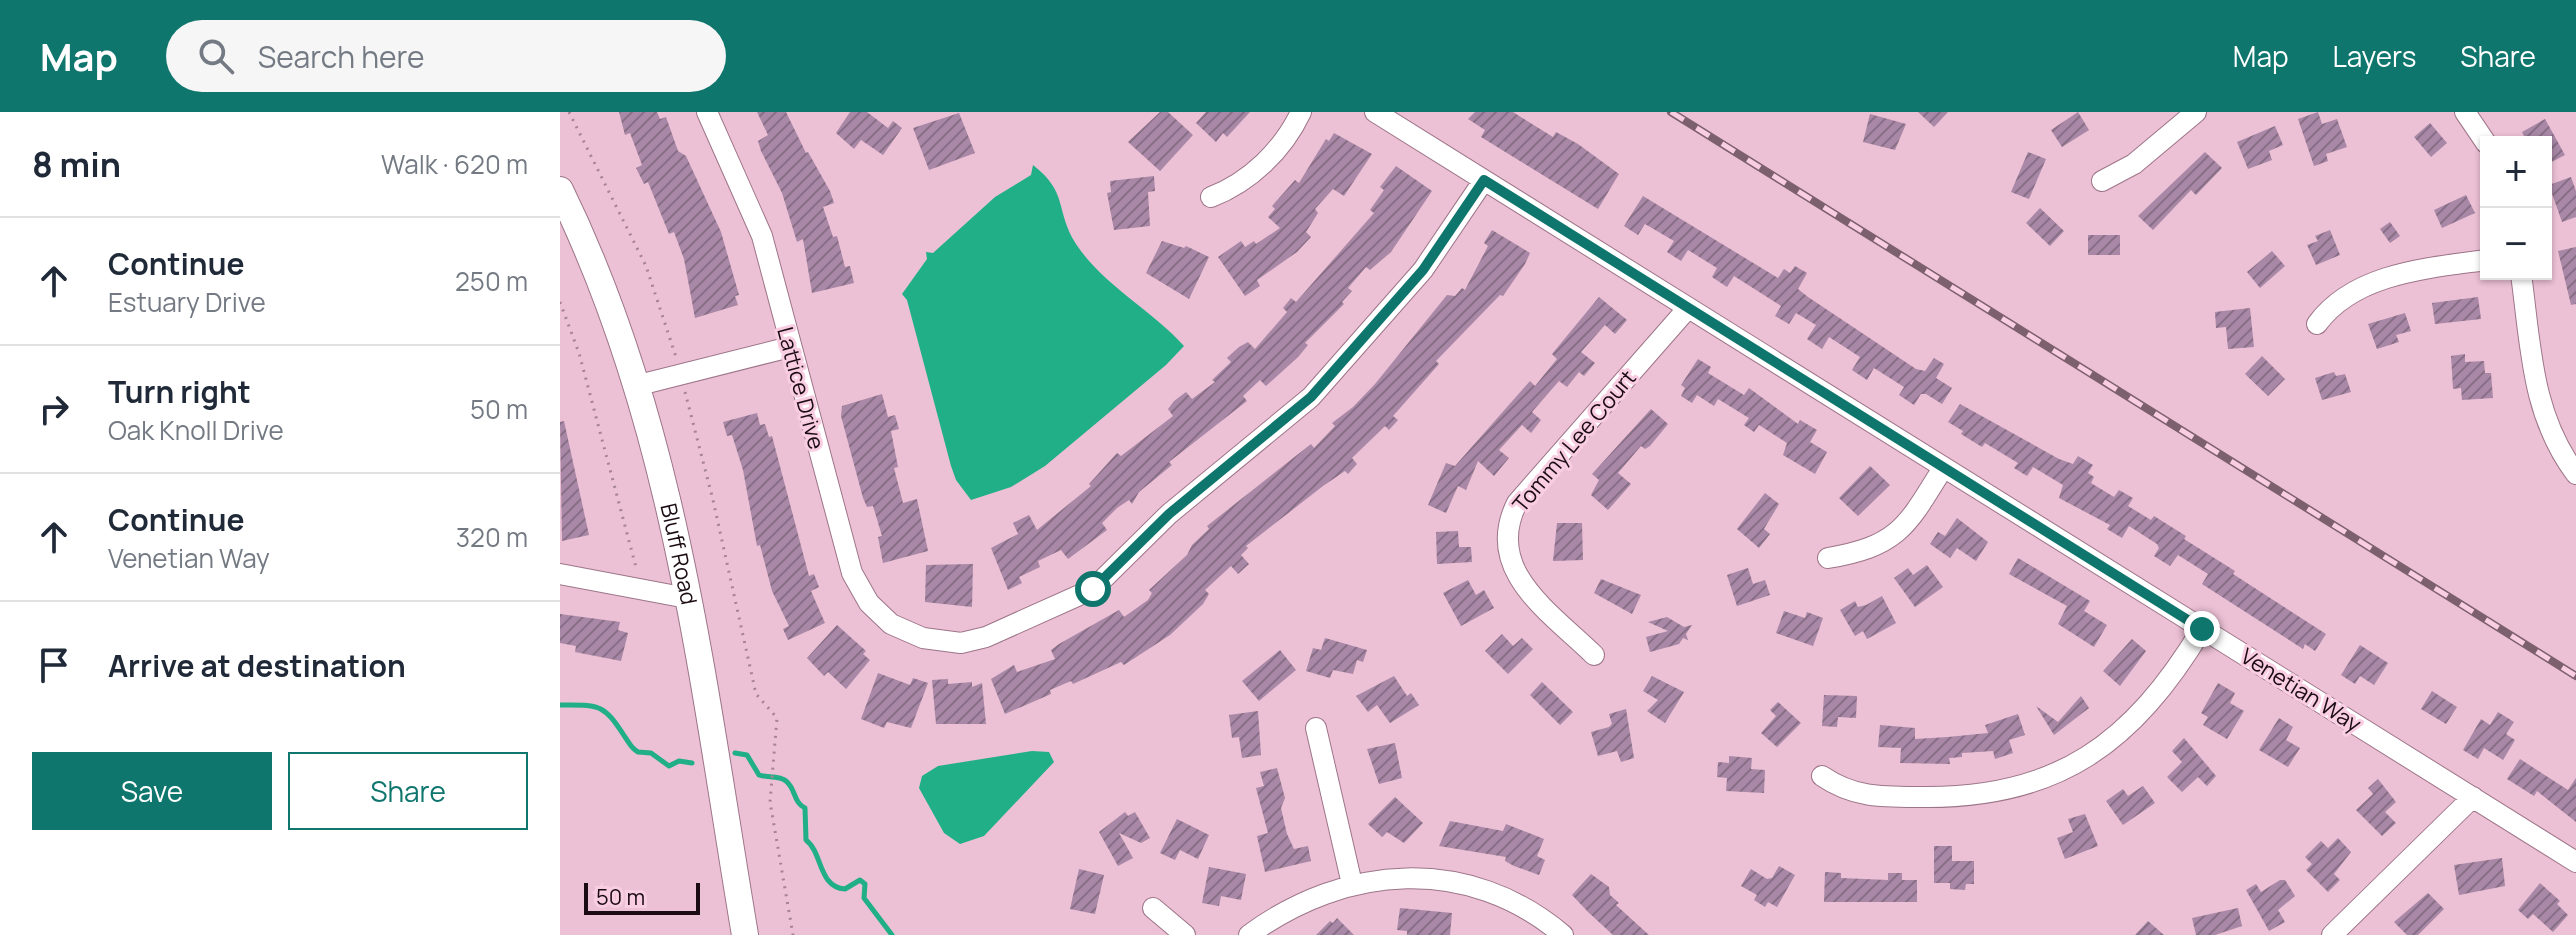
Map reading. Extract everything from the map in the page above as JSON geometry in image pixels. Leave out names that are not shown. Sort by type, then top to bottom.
[{"type":"main road","name":"Bluff Road","points":[[560,190],[601,279],[639,385],[664,475],[745,935]]},
{"type":"street","name":"Lattice Drive","points":[[707,112],[759,229],[852,573],[869,603],[891,624],[923,638],[961,643],[986,637],[1093,589],[1169,514],[1311,397],[1423,270],[1484,180]]},
{"type":"street","points":[[1211,197],[1239,184],[1257,170],[1285,139],[1301,112]]},
{"type":"street","name":"Venetian Way","points":[[1375,112],[2576,862]]},
{"type":"street","points":[[2102,181],[2134,164],[2196,112]]},
{"type":"street","points":[[2465,112],[2481,136]]},
{"type":"street","points":[[2317,324],[2328,308],[2358,289],[2420,269],[2480,261]]},
{"type":"street","points":[[2522,280],[2539,405],[2559,451],[2576,474]]},
{"type":"street","name":"Tommy Lee Court","points":[[1594,655],[1516,574],[1506,549],[1508,523],[1517,503],[1688,308]]},
{"type":"street","points":[[639,385],[790,347]]},
{"type":"street","points":[[1828,558],[1863,553],[1898,534],[1943,468]]},
{"type":"street","points":[[560,574],[687,598]]},
{"type":"street","points":[[1822,776],[1843,790],[1867,796],[1967,798],[2022,786],[2062,771],[2111,742],[2157,698],[2202,629]]},
{"type":"street","points":[[1316,728],[1352,884]]},
{"type":"street","points":[[2332,935],[2473,797]]},
{"type":"street","points":[[1249,935],[1267,922],[1332,889],[1413,877],[1456,882],[1490,891],[1542,917],[1563,935]]},
{"type":"street","points":[[1153,908],[1185,935]]},
{"type":"path","points":[[569,112],[646,266],[681,374],[713,500],[756,694],[777,718],[772,815],[793,935]]},
{"type":"path","points":[[560,302],[579,353],[644,590]]},
{"type":"shaded area","points":[[1033,165],[1052,185],[1070,232],[1087,259],[1184,346],[1166,365],[1045,466],[1011,487],[971,500],[956,480],[951,466],[907,300],[902,294],[927,259],[926,252],[933,253],[995,197],[1031,175]]},
{"type":"shaded area","points":[[1032,751],[1049,752],[1054,762],[984,836],[960,844],[944,833],[919,788],[922,776],[938,766]]},
{"type":"building","points":[[619,112],[657,112],[660,119],[666,117],[678,151],[686,156],[721,232],[739,295],[735,296],[738,305],[695,318],[684,259],[674,232],[669,234],[648,182],[644,184],[636,168],[642,165],[630,133],[625,135]]},
{"type":"building","points":[[757,112],[786,112],[806,153],[830,191],[834,203],[823,207],[833,237],[837,236],[845,267],[850,266],[854,283],[812,293],[803,239],[797,242],[782,193],[761,151],[758,141],[768,135]]},
{"type":"building","points":[[850,112],[867,112],[888,128],[893,121],[902,128],[883,155],[861,140],[854,149],[836,133]]},
{"type":"building","points":[[1160,112],[1168,112],[1193,135],[1160,171],[1128,142]]},
{"type":"building","points":[[1206,112],[1250,112],[1227,137],[1223,133],[1216,142],[1196,123]]},
{"type":"building","points":[[1475,112],[1513,112],[1553,137],[1556,132],[1578,144],[1619,174],[1598,209],[1481,137],[1485,130],[1468,119]]},
{"type":"building","points":[[1918,112],[1948,112],[1934,127]]},
{"type":"building","points":[[2078,112],[2089,130],[2062,147],[2051,130]]},
{"type":"building","points":[[2318,112],[2322,124],[2337,119],[2347,147],[2326,154],[2328,161],[2314,166],[2298,119]]},
{"type":"building","points":[[959,113],[975,153],[929,170],[913,128]]},
{"type":"building","points":[[1870,114],[1906,124],[1895,150],[1863,142]]},
{"type":"building","points":[[2545,119],[2565,155],[2552,162],[2552,136],[2524,136],[2522,132]]},
{"type":"building","points":[[2430,123],[2447,143],[2431,157],[2414,137]]},
{"type":"building","points":[[2275,126],[2283,145],[2269,151],[2272,160],[2248,169],[2237,142]]},
{"type":"building","points":[[1334,133],[1372,154],[1344,196],[1333,189],[1315,209],[1318,213],[1306,232],[1311,237],[1297,252],[1257,280],[1260,286],[1245,296],[1218,257],[1241,241],[1245,247],[1254,241],[1256,244],[1280,228],[1268,217],[1275,209],[1272,206],[1295,180],[1299,183],[1326,139],[1329,141]]},
{"type":"building","points":[[2028,152],[2046,159],[2029,199],[2011,192]]},
{"type":"building","points":[[2205,152],[2222,168],[2196,195],[2191,190],[2153,230],[2138,216]]},
{"type":"building","points":[[1396,166],[1432,191],[1391,252],[1370,270],[1366,267],[1348,288],[1352,291],[1342,302],[1344,304],[1305,343],[1308,345],[1298,357],[1266,386],[1260,380],[1243,396],[1247,401],[1169,462],[1172,465],[1139,492],[1132,504],[1129,500],[1117,508],[1102,523],[1107,530],[1068,559],[1061,550],[1038,561],[1040,567],[1019,577],[1022,583],[1008,590],[991,548],[1018,534],[1013,523],[1029,515],[1037,530],[1091,486],[1089,484],[1117,453],[1121,456],[1173,416],[1168,409],[1174,401],[1186,392],[1192,399],[1215,382],[1212,380],[1231,362],[1227,358],[1239,347],[1248,342],[1255,349],[1287,312],[1283,308],[1291,298],[1296,302],[1374,213],[1370,210],[1384,190],[1380,187]]},
{"type":"building","points":[[1154,176],[1155,191],[1148,192],[1150,226],[1114,230],[1107,193],[1111,192],[1110,181]]},
{"type":"building","points":[[2571,177],[2576,191],[2576,217],[2562,222],[2552,194],[2552,184]]},
{"type":"building","points":[[2466,195],[2475,213],[2442,228],[2434,210]]},
{"type":"building","points":[[1643,196],[1778,278],[1784,269],[1790,273],[1795,266],[1807,273],[1798,289],[1916,369],[1925,371],[1934,358],[1944,364],[1936,378],[1952,388],[1942,404],[1921,394],[1914,405],[1899,395],[1904,387],[1874,368],[1867,380],[1852,370],[1860,357],[1829,337],[1822,349],[1807,339],[1816,325],[1796,313],[1789,324],[1775,316],[1781,306],[1734,276],[1727,287],[1712,277],[1717,268],[1688,250],[1681,261],[1667,252],[1674,241],[1645,224],[1638,235],[1624,226]]},
{"type":"building","points":[[2040,208],[2064,231],[2050,246],[2026,223]]},
{"type":"building","points":[[2390,222],[2400,236],[2390,243],[2380,229]]},
{"type":"building","points":[[1492,230],[1530,253],[1525,264],[1503,296],[1500,295],[1436,361],[1439,364],[1393,416],[1398,420],[1389,430],[1385,426],[1352,458],[1357,464],[1348,474],[1345,471],[1323,486],[1246,546],[1248,548],[1241,555],[1249,564],[1238,574],[1231,566],[1205,590],[1209,594],[1203,604],[1170,635],[1124,665],[1121,662],[1073,684],[1071,681],[1050,690],[1051,694],[1005,714],[991,679],[1014,665],[1017,672],[1055,659],[1051,650],[1059,644],[1119,610],[1124,617],[1148,600],[1152,593],[1149,590],[1187,555],[1192,545],[1209,529],[1207,526],[1311,444],[1314,448],[1335,426],[1332,423],[1375,384],[1447,295],[1455,296],[1462,288],[1465,290],[1488,246],[1484,243]]},
{"type":"building","points":[[2330,230],[2340,255],[2316,265],[2307,245],[2318,241],[2315,236]]},
{"type":"building","points":[[2088,235],[2120,235],[2120,255],[2088,255]]},
{"type":"building","points":[[1162,241],[1186,246],[1209,257],[1189,299],[1146,273]]},
{"type":"building","points":[[2576,247],[2576,304],[2571,305],[2558,251]]},
{"type":"building","points":[[2272,251],[2285,266],[2260,288],[2247,272]]},
{"type":"building","points":[[1599,297],[1627,320],[1615,334],[1605,325],[1581,352],[1595,363],[1584,376],[1579,372],[1567,387],[1559,381],[1532,412],[1541,420],[1531,433],[1522,425],[1499,450],[1509,458],[1494,476],[1478,461],[1466,490],[1458,486],[1446,513],[1428,505],[1446,463],[1455,466],[1530,381],[1535,386],[1557,359],[1552,354]]},
{"type":"building","points":[[2478,297],[2481,319],[2435,324],[2432,303]]},
{"type":"building","points":[[2250,308],[2254,347],[2228,349],[2226,327],[2216,328],[2215,312]]},
{"type":"building","points":[[2405,313],[2411,331],[2396,335],[2399,342],[2377,349],[2368,324]]},
{"type":"building","points":[[2465,354],[2465,362],[2484,361],[2485,373],[2491,373],[2493,398],[2462,400],[2461,388],[2453,389],[2451,356]]},
{"type":"building","points":[[2262,356],[2285,379],[2268,396],[2245,374]]},
{"type":"building","points":[[1698,359],[1711,367],[1708,373],[1744,395],[1749,388],[1798,424],[1800,420],[1817,430],[1810,442],[1827,452],[1815,474],[1783,455],[1787,443],[1759,425],[1754,432],[1744,425],[1749,418],[1718,399],[1714,406],[1697,395],[1692,403],[1681,396],[1685,388],[1681,385]]},
{"type":"building","points":[[2334,372],[2336,376],[2345,374],[2351,392],[2322,400],[2315,378]]},
{"type":"building","points":[[882,394],[888,417],[895,415],[899,429],[891,431],[898,467],[894,468],[903,503],[917,499],[928,551],[883,563],[878,537],[882,536],[873,506],[867,507],[863,498],[841,416],[842,406]]},
{"type":"building","points":[[1960,404],[2059,459],[2073,464],[2078,456],[2093,465],[2088,473],[2094,477],[2091,483],[2114,497],[2119,490],[2133,498],[2128,506],[2151,520],[2154,516],[2186,536],[2184,539],[2235,571],[2233,574],[2326,634],[2315,651],[2305,644],[2303,649],[2202,584],[2208,574],[2178,555],[2170,566],[2154,556],[2159,548],[2157,544],[2129,526],[2122,538],[2107,529],[2110,525],[2059,498],[2063,485],[2033,467],[2027,476],[2014,468],[2018,463],[1985,443],[1982,447],[1961,434],[1963,431],[1948,422]]},
{"type":"building","points":[[1651,409],[1668,424],[1650,446],[1645,449],[1641,446],[1618,473],[1631,484],[1608,510],[1591,495],[1599,480],[1592,474]]},
{"type":"building","points":[[757,413],[760,425],[765,424],[769,437],[772,436],[809,576],[814,574],[819,587],[811,591],[825,623],[788,640],[783,629],[789,626],[772,591],[760,545],[757,546],[743,470],[732,435],[727,436],[723,422]]},
{"type":"building","points":[[564,421],[589,535],[562,541],[560,422]]},
{"type":"building","points":[[1870,466],[1890,485],[1858,516],[1839,498]]},
{"type":"building","points":[[1765,493],[1779,504],[1764,529],[1770,534],[1759,548],[1737,529]]},
{"type":"building","points":[[1957,518],[1988,542],[1976,561],[1957,548],[1950,558],[1930,544],[1938,532],[1945,536]]},
{"type":"building","points":[[1557,523],[1582,523],[1583,560],[1553,561]]},
{"type":"building","points":[[1458,531],[1459,547],[1471,547],[1472,562],[1437,564],[1436,532]]},
{"type":"building","points":[[2018,558],[2090,601],[2084,611],[2107,625],[2094,647],[2058,624],[2067,606],[2009,574]]},
{"type":"building","points":[[973,564],[972,607],[925,602],[926,565]]},
{"type":"building","points":[[1927,565],[1943,587],[1915,607],[1894,578],[1908,568],[1913,575]]},
{"type":"building","points":[[1748,568],[1753,584],[1765,580],[1770,595],[1737,606],[1727,575]]},
{"type":"building","points":[[1601,579],[1641,595],[1632,614],[1594,593]]},
{"type":"building","points":[[1468,580],[1476,595],[1484,590],[1494,608],[1461,626],[1443,593]]},
{"type":"building","points":[[1882,596],[1896,623],[1867,639],[1863,631],[1855,636],[1840,610],[1855,601],[1858,607]]},
{"type":"building","points":[[1784,611],[1805,618],[1807,612],[1823,618],[1813,646],[1776,633]]},
{"type":"building","points":[[560,614],[620,622],[618,630],[628,633],[621,661],[575,652],[576,646],[560,643]]},
{"type":"building","points":[[1667,617],[1684,627],[1692,625],[1686,634],[1688,640],[1683,638],[1679,644],[1650,652],[1646,637],[1668,631],[1648,622]]},
{"type":"building","points":[[837,625],[866,651],[863,654],[870,660],[846,689],[828,672],[824,676],[807,658]]},
{"type":"building","points":[[1502,634],[1513,646],[1522,638],[1533,649],[1508,674],[1485,651]]},
{"type":"building","points":[[1325,638],[1367,650],[1363,662],[1357,660],[1353,674],[1333,670],[1330,678],[1306,671],[1313,648],[1321,650]]},
{"type":"building","points":[[2132,639],[2146,651],[2120,686],[2103,671]]},
{"type":"building","points":[[2360,645],[2388,663],[2374,685],[2360,676],[2355,684],[2341,675]]},
{"type":"building","points":[[1280,650],[1296,670],[1259,701],[1242,681]]},
{"type":"building","points":[[878,673],[910,685],[913,678],[928,683],[911,728],[887,722],[884,728],[861,719]]},
{"type":"building","points":[[1394,676],[1407,696],[1411,693],[1419,705],[1390,723],[1377,705],[1368,712],[1356,696]]},
{"type":"building","points":[[1652,676],[1684,692],[1665,723],[1647,711],[1658,700],[1643,691]]},
{"type":"building","points":[[948,679],[948,684],[972,682],[972,687],[982,683],[986,724],[936,724],[932,680]]},
{"type":"building","points":[[1542,682],[1573,712],[1560,725],[1530,695]]},
{"type":"building","points":[[2218,683],[2235,693],[2230,703],[2244,711],[2227,739],[2203,725],[2208,717],[2201,713]]},
{"type":"building","points":[[2432,691],[2457,707],[2446,724],[2421,709]]},
{"type":"building","points":[[1824,695],[1857,696],[1856,718],[1838,717],[1837,727],[1822,726]]},
{"type":"building","points":[[2081,696],[2089,708],[2054,735],[2036,706],[2058,722]]},
{"type":"building","points":[[1778,702],[1801,723],[1777,747],[1761,733],[1776,716],[1770,710]]},
{"type":"building","points":[[1626,709],[1634,758],[1621,762],[1617,751],[1598,756],[1591,732],[1609,727],[1612,724],[1609,714]]},
{"type":"building","points":[[1258,711],[1261,755],[1242,758],[1239,737],[1232,738],[1229,715]]},
{"type":"building","points":[[2498,712],[2514,722],[2506,734],[2515,740],[2503,760],[2484,748],[2478,759],[2463,750],[2481,719],[2490,725]]},
{"type":"building","points":[[2018,714],[2025,735],[2009,740],[2013,753],[1995,759],[1993,751],[1962,753],[1962,757],[1949,758],[1950,764],[1900,763],[1901,748],[1878,747],[1880,725],[1915,728],[1915,739],[1948,737],[1988,733],[1985,725]]},
{"type":"building","points":[[2279,718],[2293,727],[2286,740],[2300,748],[2288,767],[2259,750]]},
{"type":"building","points":[[2184,738],[2216,776],[2207,786],[2198,777],[2182,792],[2167,777],[2182,762],[2172,751]]},
{"type":"building","points":[[1395,743],[1402,778],[1379,784],[1367,749]]},
{"type":"building","points":[[1729,756],[1752,758],[1751,769],[1765,770],[1764,793],[1726,791],[1727,778],[1717,777],[1718,762],[1729,763]]},
{"type":"building","points":[[2520,759],[2568,790],[2576,778],[2576,822],[2537,791],[2534,796],[2507,779]]},
{"type":"building","points":[[1277,768],[1285,798],[1281,808],[1287,834],[1294,849],[1308,846],[1311,861],[1265,872],[1257,836],[1268,833],[1256,788],[1264,786],[1260,772]]},
{"type":"building","points":[[2378,779],[2396,802],[2385,812],[2396,823],[2382,836],[2356,810],[2373,794],[2368,788]]},
{"type":"building","points":[[2143,786],[2155,803],[2123,825],[2106,801],[2123,789],[2128,796]]},
{"type":"building","points":[[1395,797],[1423,823],[1404,843],[1387,832],[1382,837],[1368,824]]},
{"type":"building","points":[[1125,812],[1128,816],[1135,812],[1150,838],[1141,843],[1119,833],[1133,858],[1118,866],[1099,832]]},
{"type":"building","points":[[2085,814],[2098,846],[2065,859],[2057,838],[2073,832],[2068,819]]},
{"type":"building","points":[[1177,819],[1209,835],[1198,859],[1180,850],[1175,860],[1160,853]]},
{"type":"building","points":[[1450,821],[1503,831],[1506,824],[1544,839],[1537,856],[1545,860],[1539,875],[1514,866],[1505,861],[1506,857],[1439,846]]},
{"type":"building","points":[[2338,838],[2351,852],[2334,874],[2340,880],[2328,892],[2306,870],[2312,864],[2305,857],[2321,841],[2328,848]]},
{"type":"building","points":[[1934,846],[1952,846],[1952,861],[1974,861],[1974,884],[1966,884],[1965,890],[1950,889],[1950,883],[1934,883]]},
{"type":"building","points":[[2502,858],[2505,886],[2459,895],[2454,865]]},
{"type":"building","points":[[1779,866],[1795,875],[1777,907],[1768,902],[1765,907],[1754,900],[1757,895],[1741,886],[1751,869],[1767,879],[1772,878]]},
{"type":"building","points":[[1209,867],[1246,874],[1241,900],[1221,896],[1219,906],[1202,903]]},
{"type":"building","points":[[1079,869],[1104,875],[1095,914],[1070,909]]},
{"type":"building","points":[[1825,872],[1841,873],[1841,878],[1888,880],[1888,873],[1902,873],[1902,880],[1917,880],[1917,902],[1824,902]]},
{"type":"building","points":[[1591,874],[1609,887],[1610,895],[1619,903],[1616,905],[1649,935],[1613,935],[1588,912],[1572,895]]},
{"type":"building","points":[[2285,880],[2295,896],[2278,910],[2285,922],[2269,931],[2246,890],[2256,884],[2261,892]]},
{"type":"building","points":[[2540,883],[2560,901],[2557,904],[2568,915],[2553,932],[2533,914],[2528,919],[2518,910]]},
{"type":"building","points":[[2428,893],[2444,909],[2418,935],[2407,935],[2394,922]]},
{"type":"building","points":[[1400,908],[1452,913],[1450,935],[1407,935],[1407,931],[1397,930]]},
{"type":"building","points":[[2238,908],[2242,926],[2215,935],[2196,935],[2192,918]]},
{"type":"building","points":[[1337,918],[1354,935],[1316,935],[1330,921],[1333,923]]},
{"type":"building","points":[[2148,921],[2164,935],[2135,935]]},
{"type":"waterway","points":[[560,705],[599,708],[638,752],[651,753],[669,766],[679,761],[692,763]]},
{"type":"waterway","points":[[735,753],[747,755],[759,775],[780,778],[789,784],[798,802],[805,808],[806,840],[825,876],[836,887],[845,889],[860,880],[865,884],[864,898],[892,935]]},
{"type":"railway","points":[[1671,112],[2576,676]]},
{"type":"route","points":[[1093,589],[1169,514],[1311,397],[1423,270],[1484,180],[2202,629]]}]
